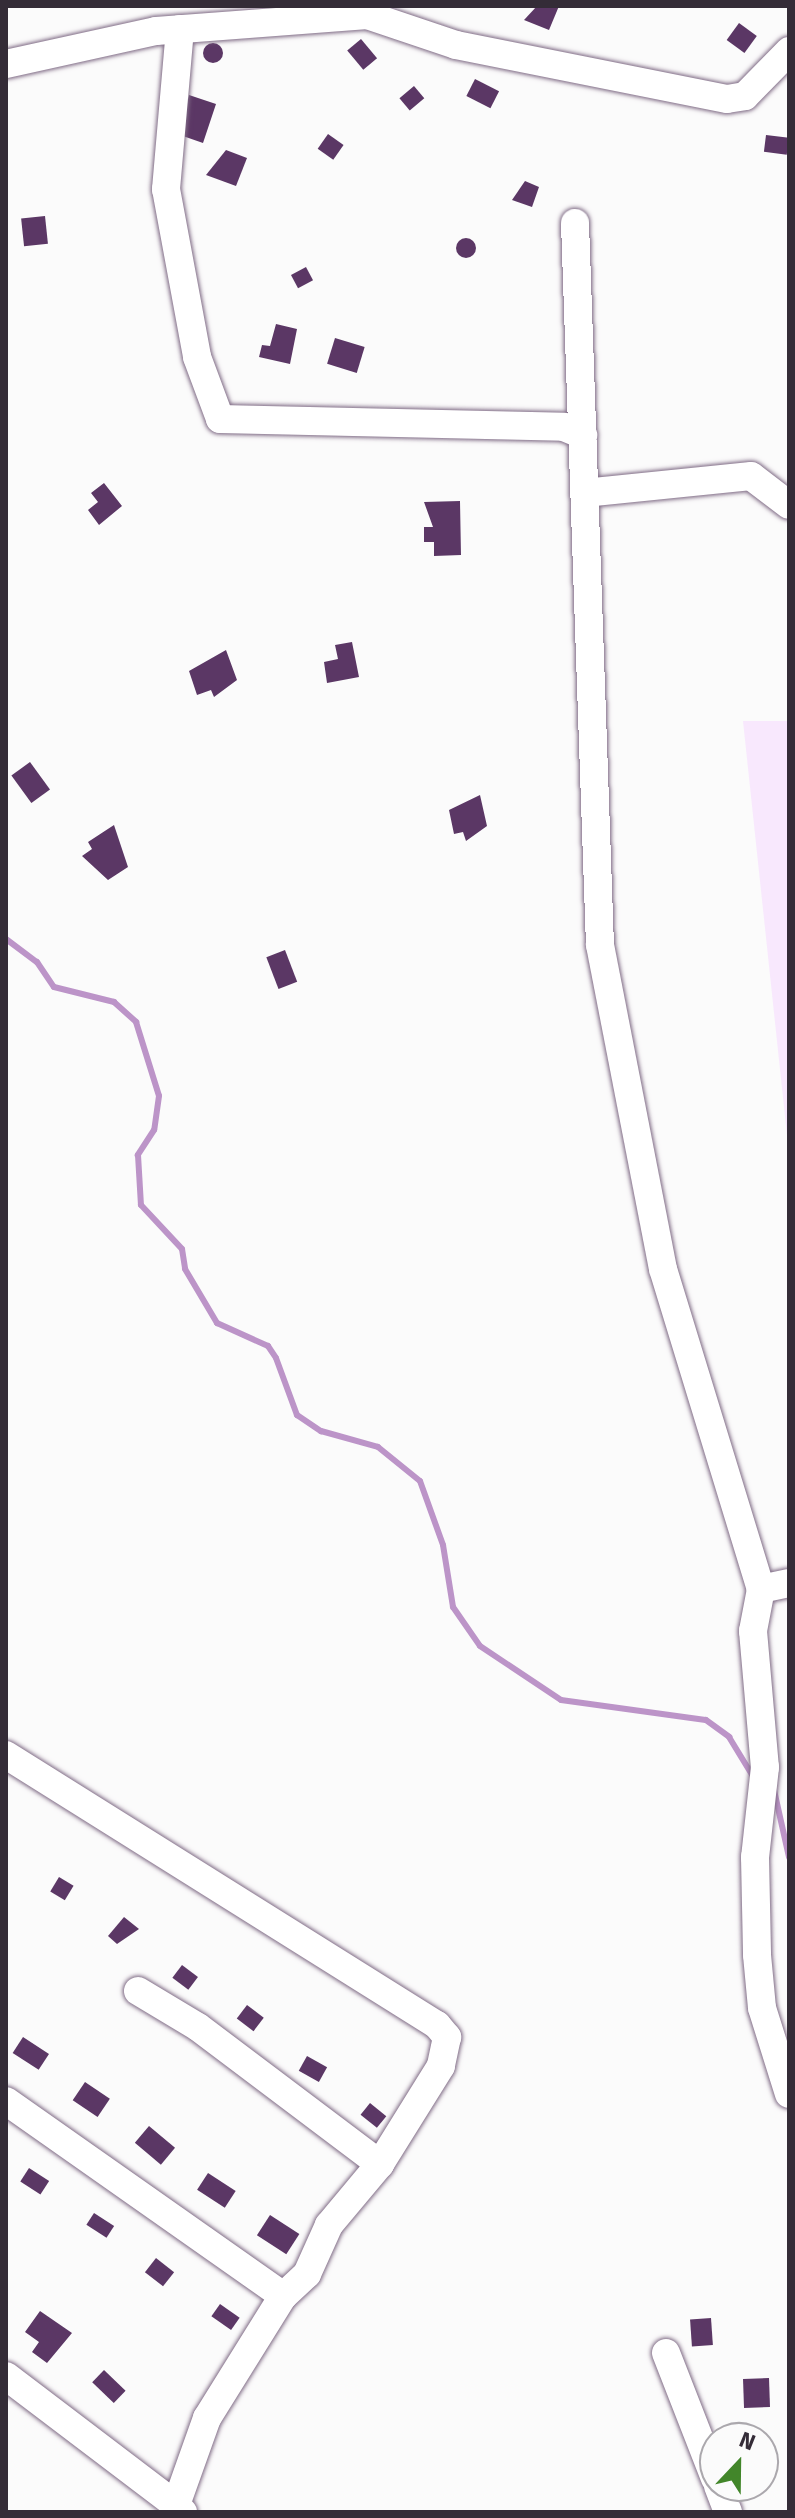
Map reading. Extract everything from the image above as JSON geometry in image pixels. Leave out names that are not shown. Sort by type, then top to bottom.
[{"type":"street","points":[[6,64],[180,29],[367,15],[456,45],[727,99],[745,96],[789,51]]},
{"type":"street","points":[[180,29],[166,189],[200,368],[220,419],[564,427],[583,435]]},
{"type":"street","points":[[575,223],[600,945],[663,1269],[761,1589],[753,1631],[765,1767],[755,1857],[757,1955],[762,2008],[789,2094]]},
{"type":"street","points":[[584,493],[751,476],[789,505]]},
{"type":"street","points":[[761,1589],[789,1583]]},
{"type":"street","points":[[6,1755],[437,2025],[447,2037],[441,2066],[380,2164],[329,2225],[307,2274],[283,2296],[207,2418],[180,2509],[6,2376]]},
{"type":"street","points":[[138,1991],[198,2027],[380,2164]]},
{"type":"street","points":[[6,2101],[283,2296]]},
{"type":"street","points":[[666,2353],[699,2438]]},
{"type":"shaded area","points":[[743,721],[789,721],[789,1154]]},
{"type":"building","points":[[537,6],[559,6],[549,30],[524,20]]},
{"type":"building","points":[[739,23],[757,36],[744,53],[727,40]]},
{"type":"building","points":[[361,39],[377,58],[363,70],[347,51]]},
{"type":"building","points":[[213,43],[220,46],[223,53],[220,60],[213,63],[206,60],[203,53],[206,46]]},
{"type":"building","points":[[475,79],[499,91],[490,108],[466,96]]},
{"type":"building","points":[[414,86],[424,98],[410,110],[399,98]]},
{"type":"building","points":[[189,95],[216,104],[203,143],[180,135]]},
{"type":"building","points":[[328,134],[344,145],[333,160],[318,149]]},
{"type":"building","points":[[766,135],[789,138],[787,155],[764,152]]},
{"type":"building","points":[[226,150],[247,158],[236,186],[206,175]]},
{"type":"building","points":[[525,181],[539,187],[532,207],[512,200]]},
{"type":"building","points":[[45,216],[48,244],[24,246],[21,219]]},
{"type":"building","points":[[462,238],[470,238],[476,248],[470,258],[462,258],[456,252],[456,244]]},
{"type":"building","points":[[306,267],[313,280],[298,288],[291,275]]},
{"type":"building","points":[[276,324],[297,329],[290,364],[259,357],[262,345],[270,346]]},
{"type":"building","points":[[335,338],[365,347],[357,373],[327,364]]},
{"type":"building","points":[[104,483],[122,506],[99,525],[88,510],[98,502],[91,493]]},
{"type":"building","points":[[460,501],[461,555],[434,556],[434,542],[424,542],[424,527],[433,527],[424,502]]},
{"type":"building","points":[[352,642],[359,677],[327,683],[324,662],[338,659],[335,645]]},
{"type":"building","points":[[226,650],[237,680],[214,697],[211,690],[197,695],[189,671]]},
{"type":"building","points":[[30,762],[50,790],[31,803],[11,776]]},
{"type":"building","points":[[480,795],[487,826],[466,841],[463,832],[454,834],[449,810]]},
{"type":"building","points":[[114,825],[128,867],[108,880],[82,856],[92,849],[88,842]]},
{"type":"building","points":[[285,950],[297,982],[279,989],[266,957]]},
{"type":"building","points":[[59,1877],[74,1886],[65,1900],[50,1892]]},
{"type":"building","points":[[124,1917],[139,1929],[117,1944],[108,1936]]},
{"type":"building","points":[[182,1965],[198,1977],[188,1990],[172,1978]]},
{"type":"building","points":[[247,2005],[264,2018],[254,2031],[237,2019]]},
{"type":"building","points":[[23,2037],[49,2054],[39,2070],[13,2053]]},
{"type":"building","points":[[307,2056],[327,2067],[319,2082],[299,2071]]},
{"type":"building","points":[[85,2082],[110,2099],[98,2117],[73,2100]]},
{"type":"building","points":[[370,2103],[386,2116],[377,2128],[361,2115]]},
{"type":"building","points":[[149,2126],[175,2148],[161,2165],[135,2143]]},
{"type":"building","points":[[29,2168],[49,2181],[40,2194],[20,2181]]},
{"type":"building","points":[[208,2173],[236,2191],[225,2208],[197,2190]]},
{"type":"building","points":[[94,2213],[114,2226],[107,2238],[86,2225]]},
{"type":"building","points":[[270,2215],[299,2234],[286,2254],[257,2235]]},
{"type":"building","points":[[156,2258],[174,2272],[163,2286],[145,2272]]},
{"type":"building","points":[[220,2304],[240,2318],[231,2330],[211,2316]]},
{"type":"building","points":[[40,2311],[72,2333],[47,2363],[32,2352],[39,2342],[25,2332]]},
{"type":"building","points":[[711,2318],[713,2345],[692,2346],[690,2319]]},
{"type":"building","points":[[104,2370],[126,2391],[114,2403],[92,2382]]},
{"type":"building","points":[[769,2378],[770,2407],[744,2408],[743,2379]]},
{"type":"waterway","points":[[6,939],[37,962],[54,987],[114,1002],[136,1022],[159,1096],[154,1130],[138,1155],[141,1205],[182,1249],[185,1269],[217,1323],[268,1346],[276,1358],[297,1415],[321,1431],[378,1447],[420,1481],[443,1545],[453,1607],[480,1646],[561,1700],[706,1720],[729,1737],[754,1778]]},
{"type":"waterway","points":[[774,1790],[789,1857]]}]
